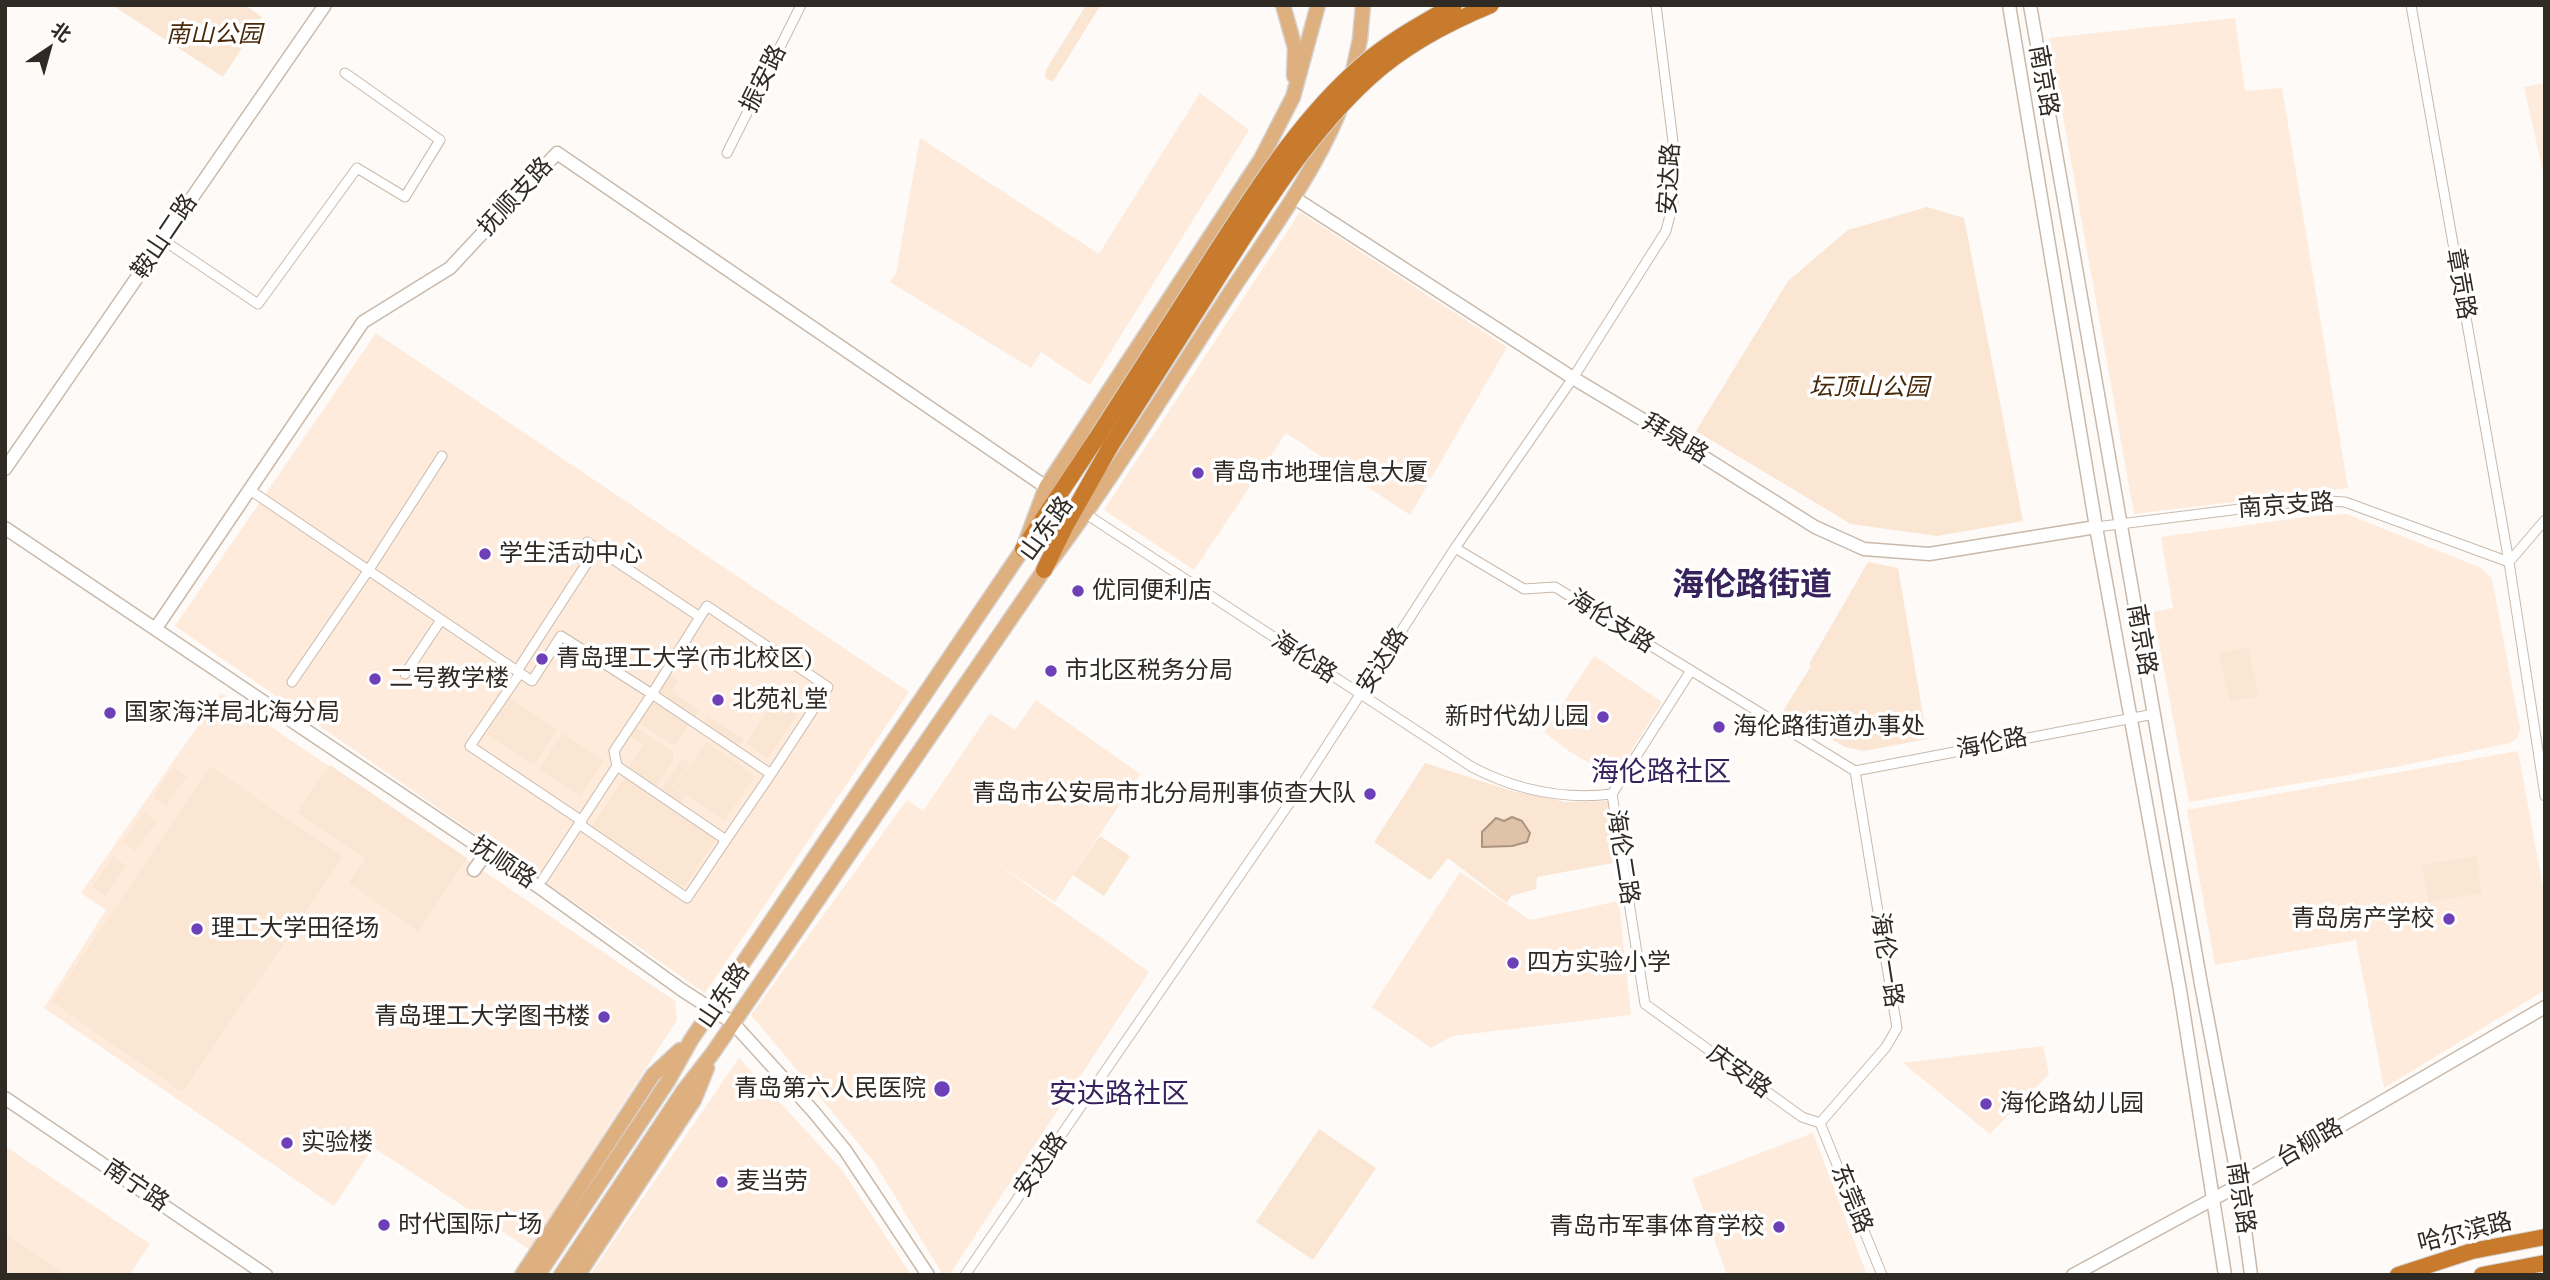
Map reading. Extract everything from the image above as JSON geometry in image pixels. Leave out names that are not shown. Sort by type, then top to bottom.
[{"type":"highway","points":[[1044,570],[1103,443],[1244,208],[1276,161],[1317,111],[1360,67],[1399,36],[1454,5]]},
{"type":"highway","points":[[1023,549],[1103,443],[1288,170],[1327,122],[1369,78],[1408,48],[1465,16],[1491,5]]},
{"type":"highway","name":"哈尔滨路","points":[[2398,1275],[2472,1251],[2545,1237]]},
{"type":"highway","name":"哈尔滨路","points":[[2482,1275],[2545,1264]]},
{"type":"main road","name":"鞍山二路","points":[[5,469],[325,5]]},
{"type":"main road","points":[[1283,5],[1295,48],[1293,97]]},
{"type":"main road","name":"山东路","points":[[538,1275],[668,1081],[691,1040],[1023,549],[1046,487],[1261,159],[1293,97],[1318,5]]},
{"type":"main road","name":"山东路","points":[[561,1275],[676,1102],[712,1054],[1044,570],[1086,514],[1293,197],[1331,130],[1354,69],[1363,5]]},
{"type":"main road","points":[[1331,130],[1353,93],[1410,36],[1448,16],[1466,10],[1501,5]]},
{"type":"main road","name":"南京路","points":[[2009,5],[2096,527],[2180,990],[2225,1275]]},
{"type":"main road","name":"南京路","points":[[2030,5],[2119,523],[2239,1185],[2251,1275]]},
{"type":"main road","name":"抚顺支路","points":[[156,628],[363,322],[450,268],[557,153],[1046,487]]},
{"type":"main road","name":"拜泉路","points":[[1293,197],[1573,378],[1815,527],[1864,549],[1929,554],[2096,527]]},
{"type":"main road","name":"抚顺路","points":[[5,528],[487,852],[541,883],[733,1023],[845,1150],[928,1275]]},
{"type":"main road","points":[[474,870],[487,852]]},
{"type":"main road","name":"台柳路","points":[[2073,1275],[2239,1185],[2545,1007]]},
{"type":"main road","name":"山东路","points":[[522,1275],[653,1075],[691,1040]]},
{"type":"main road","name":"山东路","points":[[578,1275],[694,1100],[712,1054]]},
{"type":"main road","name":"南宁路","points":[[5,1098],[267,1275]]},
{"type":"street","name":"振安路","points":[[727,153],[801,5]]},
{"type":"street","name":"安达路","points":[[965,1275],[1361,695],[1455,548],[1573,378],[1655,251],[1671,216],[1673,203],[1673,142],[1656,5]]},
{"type":"street","name":"章贡路","points":[[2411,5],[2509,562],[2545,796]]},
{"type":"street","points":[[163,240],[258,304],[357,168],[405,198],[440,140],[345,73]]},
{"type":"street","points":[[292,682],[442,456]]},
{"type":"street","points":[[250,490],[532,681],[561,636],[771,774]]},
{"type":"street","name":"南京支路","points":[[2096,527],[2312,500],[2345,502],[2509,562]]},
{"type":"street","name":"海伦路","points":[[1086,514],[1472,767],[1536,793],[1568,797],[1612,794]]},
{"type":"street","points":[[2509,562],[2545,520]]},
{"type":"street","points":[[700,617],[587,542],[578,557],[587,562],[470,746],[687,898],[771,774],[828,687],[708,606],[614,751],[617,766],[726,840]]},
{"type":"street","name":"海伦支路","points":[[1455,548],[1524,589],[1555,587],[1690,671]]},
{"type":"street","points":[[405,674],[441,620]]},
{"type":"street","points":[[1690,671],[1855,771]]},
{"type":"street","name":"海伦二路","points":[[1660,1015],[1645,1004],[1612,794],[1690,671]]},
{"type":"street","name":"海伦路","points":[[1855,771],[2154,713]]},
{"type":"street","points":[[541,883],[617,766]]},
{"type":"street","name":"海伦一路","points":[[1820,1123],[1886,1047],[1897,1028],[1855,771]]},
{"type":"street","name":"庆安路","points":[[1660,1015],[1802,1117],[1820,1123]]},
{"type":"street","name":"东莞路","points":[[1820,1123],[1882,1275]]},
{"type":"shaded area","points":[[2235,18],[2245,91],[2282,88],[2348,488],[2134,514],[2049,38]]},
{"type":"shaded area","points":[[2545,83],[2545,180],[2524,87]]},
{"type":"shaded area","points":[[1200,93],[1249,130],[1090,385],[1041,352],[1031,368],[890,282],[896,273],[920,138],[1099,254]]},
{"type":"shaded area","points":[[1300,212],[1507,347],[1410,515],[1286,433],[1194,570],[1104,510]]},
{"type":"shaded area","name":"青岛理工大学(市北校区)","points":[[376,333],[909,692],[705,993],[175,626]]},
{"type":"shaded area","points":[[2347,514],[2481,568],[2492,579],[2520,728],[2518,737],[2510,743],[2400,766],[2189,802],[2153,612],[2173,608],[2161,537]]},
{"type":"shaded area","name":"新时代幼儿园","points":[[1594,656],[1662,702],[1615,777],[1570,752],[1544,732]]},
{"type":"shaded area","points":[[221,693],[675,1001],[677,1020],[529,1249],[373,1147],[334,1206],[44,1008],[106,910],[81,893]]},
{"type":"shaded area","name":"青岛第六人民医院","points":[[1036,700],[1140,774],[1055,902],[992,860],[1149,972],[949,1275],[943,1275],[874,1162],[751,1015],[907,800],[923,811],[990,713],[1015,730]]},
{"type":"shaded area","name":"青岛房产学校","points":[[2518,751],[2545,898],[2545,990],[2384,1088],[2356,940],[2215,965],[2187,810]]},
{"type":"shaded area","points":[[1512,817],[1522,821],[1530,833],[1527,842],[1512,846],[1482,847],[1482,832],[1496,818],[1504,821]]},
{"type":"shaded area","name":"四方实验小学","points":[[1460,872],[1530,920],[1619,901],[1631,1015],[1452,1036],[1431,1048],[1372,1007]]},
{"type":"shaded area","name":"海伦路幼儿园","points":[[2043,1046],[2049,1074],[1990,1134],[1903,1063]]},
{"type":"shaded area","points":[[739,1058],[842,1170],[911,1275],[590,1275]]},
{"type":"shaded area","name":"青岛市军事体育学校","points":[[1813,1133],[1867,1275],[1727,1275],[1692,1179]]},
{"type":"shaded area","points":[[5,1146],[150,1244],[129,1275],[5,1275]]},
{"type":"green space","name":"南山公园","points":[[112,5],[245,5],[262,17],[223,77]]},
{"type":"green space","points":[[1086,5],[1100,6],[1056,77],[1053,81],[1048,80],[1045,76],[1046,70]]},
{"type":"green space","name":"坛顶山公园","points":[[1927,207],[1964,218],[2023,521],[1937,536],[1851,524],[1696,431],[1788,281],[1848,230]]},
{"type":"green space","points":[[1868,562],[1898,568],[1927,739],[1864,751],[1845,747],[1783,711]]},
{"type":"green space","points":[[2248,647],[2258,696],[2230,702],[2219,653]]},
{"type":"green space","points":[[669,675],[678,681],[671,692],[699,710],[694,718],[657,694]]},
{"type":"green space","points":[[777,697],[799,712],[768,758],[746,744]]},
{"type":"green space","points":[[510,698],[557,729],[534,765],[487,734]]},
{"type":"green space","points":[[651,698],[689,723],[675,746],[636,721]]},
{"type":"green space","points":[[708,716],[744,740],[738,748],[702,724]]},
{"type":"green space","points":[[633,726],[673,752],[673,760],[657,786],[629,767],[643,745],[627,734]]},
{"type":"green space","points":[[562,733],[604,760],[580,796],[539,769]]},
{"type":"green space","points":[[706,742],[755,776],[724,821],[675,787]]},
{"type":"green space","points":[[682,758],[690,763],[673,787],[686,796],[681,803],[661,789]]},
{"type":"green space","points":[[1425,763],[1512,791],[1566,802],[1610,801],[1613,863],[1537,877],[1536,889],[1511,896],[1507,903],[1448,858],[1430,880],[1374,842]]},
{"type":"green space","points":[[330,765],[467,858],[419,931],[349,883],[365,858],[297,812]]},
{"type":"green space","name":"理工大学田径场","points":[[210,766],[343,857],[182,1092],[52,1002]]},
{"type":"green space","points":[[174,767],[187,776],[166,806],[153,797]]},
{"type":"green space","points":[[625,777],[716,838],[684,887],[592,826]]},
{"type":"green space","points":[[144,812],[157,821],[136,851],[123,842]]},
{"type":"green space","points":[[1100,836],[1130,856],[1104,896],[1073,875]]},
{"type":"green space","points":[[113,856],[126,866],[105,896],[92,887]]},
{"type":"green space","points":[[2476,856],[2482,893],[2428,902],[2422,865]]},
{"type":"green space","points":[[1319,1129],[1376,1168],[1313,1260],[1256,1222]]},
{"type":"green space","points":[[5,1234],[67,1275],[5,1275]]},
{"type":"place","name":"青岛市地理信息大厦","points":[[1198,473]]},
{"type":"place","name":"学生活动中心","points":[[485,554]]},
{"type":"place","name":"优同便利店","points":[[1078,591]]},
{"type":"place","name":"青岛理工大学(市北校区)","points":[[542,659]]},
{"type":"place","name":"市北区税务分局","points":[[1051,671]]},
{"type":"place","name":"二号教学楼","points":[[375,679]]},
{"type":"place","name":"北苑礼堂","points":[[718,700]]},
{"type":"place","name":"国家海洋局北海分局","points":[[110,713]]},
{"type":"place","name":"新时代幼儿园","points":[[1603,717]]},
{"type":"place","name":"海伦路街道办事处","points":[[1719,727]]},
{"type":"place","name":"青岛市公安局市北分局刑事侦查大队","points":[[1370,794]]},
{"type":"place","name":"青岛房产学校","points":[[2449,919]]},
{"type":"place","name":"理工大学田径场","points":[[197,929]]},
{"type":"place","name":"四方实验小学","points":[[1513,963]]},
{"type":"place","name":"青岛理工大学图书楼","points":[[604,1017]]},
{"type":"place","name":"青岛第六人民医院","points":[[942,1089]]},
{"type":"place","name":"海伦路幼儿园","points":[[1986,1104]]},
{"type":"place","name":"实验楼","points":[[287,1143]]},
{"type":"place","name":"麦当劳","points":[[722,1182]]},
{"type":"place","name":"时代国际广场","points":[[384,1225]]},
{"type":"place","name":"青岛市军事体育学校","points":[[1779,1227]]},
{"type":"district","name":"海伦路街道","points":[[1752,586]]},
{"type":"district","name":"海伦路社区","points":[[1661,773]]},
{"type":"district","name":"安达路社区","points":[[1119,1095]]}]
